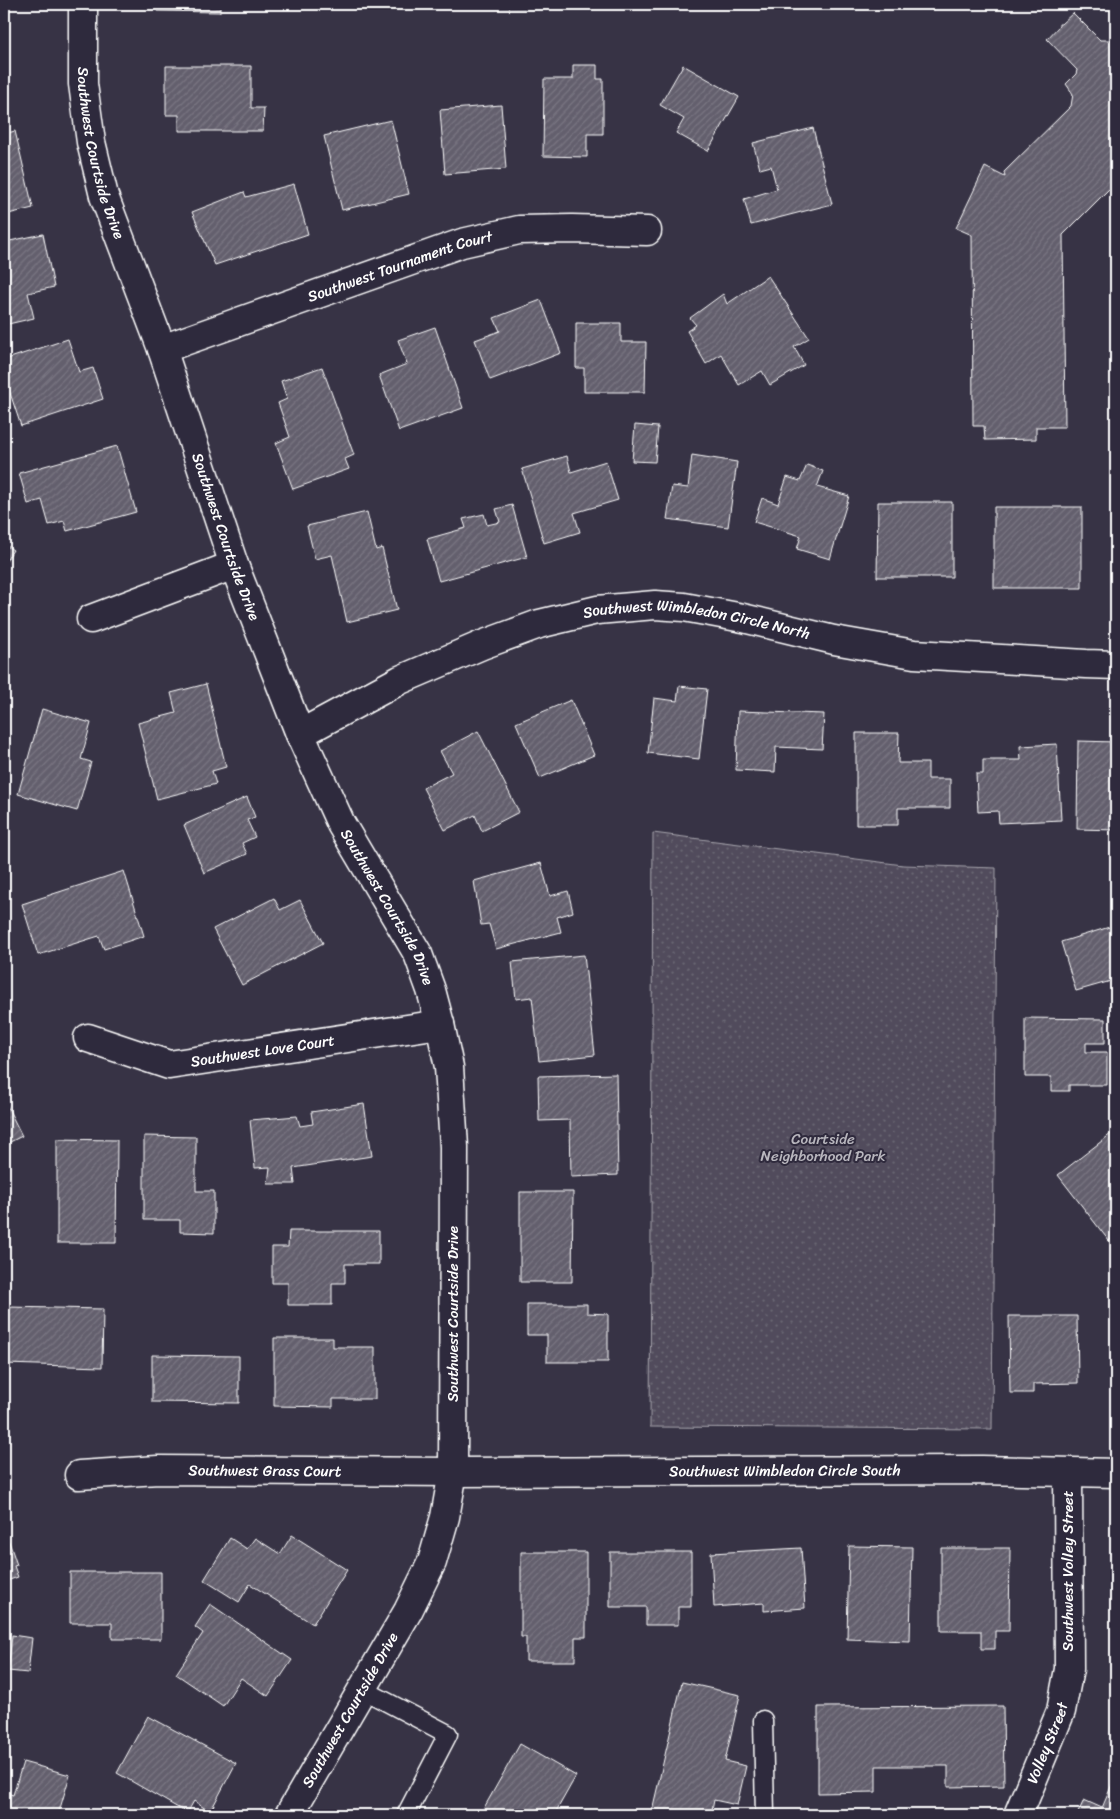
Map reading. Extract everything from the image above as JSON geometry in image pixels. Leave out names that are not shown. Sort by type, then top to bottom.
[{"type":"street","name":"Southwest Courtside Drive","points":[[83,4],[83,84],[90,142],[104,196],[162,349],[234,565],[300,734],[341,824],[418,954],[431,990],[449,1067],[454,1147],[453,1472],[445,1517],[432,1562],[408,1611],[289,1815]]},
{"type":"street","name":"Southwest Tournament Court","points":[[162,349],[462,243],[518,230],[646,231]]},
{"type":"street","points":[[91,620],[234,565]]},
{"type":"street","name":"Southwest Wimbledon Circle North","points":[[300,734],[400,680],[482,645],[539,624],[597,610],[655,605],[684,606],[834,640],[914,654],[1116,664]]},
{"type":"street","name":"Southwest Love Court","points":[[88,1038],[169,1065],[440,1024]]},
{"type":"street","name":"Southwest Grass Court","points":[[79,1475],[158,1470],[453,1472]]},
{"type":"street","name":"Southwest Wimbledon Circle South","points":[[453,1472],[982,1470],[1116,1474]]},
{"type":"street","name":"Southwest Volley Street","points":[[1068,1473],[1069,1669]]},
{"type":"street","name":"Volley Street","points":[[1018,1815],[1061,1711],[1069,1669]]},
{"type":"lane","points":[[362,1689],[448,1734],[406,1815]]},
{"type":"lane","points":[[763,1720],[765,1815]]},
{"type":"green space","name":"Courtside Neighborhood Park","points":[[653,833],[903,865],[996,868],[992,1429],[650,1427]]},
{"type":"building","points":[[157,4],[220,4],[220,12],[157,11]]},
{"type":"building","points":[[500,4],[574,4],[574,8],[500,7]]},
{"type":"building","points":[[617,4],[642,4],[643,6],[617,6]]},
{"type":"building","points":[[1073,13],[1100,40],[1113,40],[1116,37],[1116,182],[1063,235],[1065,427],[1036,427],[1036,439],[985,440],[984,426],[973,426],[972,235],[956,228],[985,167],[1005,177],[1004,172],[1071,106],[1073,94],[1066,84],[1076,74],[1077,70],[1047,39],[1059,24]]},
{"type":"building","points":[[573,65],[597,65],[597,79],[603,79],[603,134],[587,134],[587,157],[543,156],[544,79],[573,79]]},
{"type":"building","points":[[683,65],[739,97],[708,151],[676,133],[684,119],[660,105]]},
{"type":"building","points":[[166,66],[251,66],[251,108],[264,108],[263,131],[179,131],[179,115],[166,115]]},
{"type":"building","points":[[501,105],[506,169],[445,174],[440,110]]},
{"type":"building","points":[[391,120],[409,194],[342,210],[324,136]]},
{"type":"building","points":[[813,128],[832,204],[751,225],[744,199],[777,189],[771,166],[760,169],[753,143]]},
{"type":"building","points":[[15,131],[33,208],[4,215],[4,134]]},
{"type":"building","points":[[294,184],[308,234],[215,265],[192,212],[244,192],[246,197]]},
{"type":"building","points":[[43,234],[54,287],[28,293],[34,318],[4,325],[4,252],[7,252],[5,242]]},
{"type":"building","points":[[768,276],[809,338],[794,347],[804,365],[770,385],[762,371],[739,385],[721,354],[706,364],[687,331],[696,325],[690,318],[723,294],[727,304]]},
{"type":"building","points":[[541,300],[561,353],[490,380],[475,340],[500,331],[494,318]]},
{"type":"building","points":[[576,323],[621,323],[621,342],[646,342],[645,392],[584,392],[584,368],[576,368]]},
{"type":"building","points":[[435,327],[463,408],[399,431],[379,375],[407,364],[398,340]]},
{"type":"building","points":[[68,339],[79,372],[93,368],[103,399],[21,426],[4,375],[4,360]]},
{"type":"building","points":[[322,367],[354,455],[345,459],[349,469],[293,489],[276,443],[290,437],[278,403],[287,399],[281,381]]},
{"type":"building","points":[[635,425],[658,427],[655,462],[632,461]]},
{"type":"building","points":[[117,446],[136,512],[67,531],[64,521],[49,525],[42,500],[28,504],[19,473]]},
{"type":"building","points":[[692,455],[737,462],[728,527],[667,519],[672,486],[688,488]]},
{"type":"building","points":[[567,456],[571,472],[606,461],[618,500],[574,513],[580,532],[544,543],[522,469]]},
{"type":"building","points":[[807,465],[823,471],[817,487],[849,496],[830,559],[797,549],[801,536],[754,522],[762,498],[778,504],[787,477],[800,481]]},
{"type":"building","points":[[878,502],[952,502],[952,577],[877,577]]},
{"type":"building","points":[[512,505],[527,557],[439,581],[427,539],[466,528],[463,519],[484,514],[487,525],[500,522],[496,509]]},
{"type":"building","points":[[994,507],[1082,507],[1082,588],[994,588]]},
{"type":"building","points":[[367,512],[376,550],[382,548],[397,610],[347,622],[332,555],[315,559],[307,526]]},
{"type":"building","points":[[4,544],[13,550],[4,564]]},
{"type":"building","points":[[4,682],[10,690],[4,694]]},
{"type":"building","points":[[206,684],[226,767],[212,771],[216,784],[157,799],[138,723],[176,713],[171,693]]},
{"type":"building","points":[[679,686],[707,689],[699,759],[648,753],[654,698],[677,701]]},
{"type":"building","points":[[571,700],[594,755],[540,778],[516,723]]},
{"type":"building","points":[[42,709],[91,723],[81,759],[91,762],[77,811],[18,794]]},
{"type":"building","points":[[738,711],[824,714],[822,749],[776,747],[775,772],[736,770]]},
{"type":"building","points":[[478,731],[519,812],[482,831],[475,815],[445,830],[423,788],[452,773],[440,751]]},
{"type":"building","points":[[856,733],[899,733],[898,763],[928,763],[928,779],[950,779],[950,808],[898,808],[898,825],[856,825]]},
{"type":"building","points":[[1078,741],[1116,742],[1116,830],[1077,829]]},
{"type":"building","points":[[1057,744],[1061,820],[999,823],[998,811],[978,812],[976,774],[983,774],[983,760],[1021,760],[1020,746]]},
{"type":"building","points":[[247,797],[255,817],[247,820],[255,837],[242,843],[247,854],[204,873],[184,825]]},
{"type":"building","points":[[541,863],[550,896],[568,891],[573,912],[557,917],[561,932],[496,949],[489,924],[481,925],[474,881]]},
{"type":"building","points":[[124,871],[144,936],[104,949],[99,936],[38,955],[22,904]]},
{"type":"building","points":[[274,898],[280,910],[300,900],[323,943],[242,985],[213,929]]},
{"type":"building","points":[[1116,925],[1116,991],[1114,991],[1111,981],[1076,991],[1061,942]]},
{"type":"building","points":[[584,955],[595,1055],[539,1061],[532,997],[516,999],[512,962]]},
{"type":"building","points":[[1025,1018],[1105,1019],[1105,1043],[1086,1043],[1086,1052],[1107,1052],[1107,1085],[1069,1085],[1069,1091],[1051,1091],[1051,1077],[1025,1077]]},
{"type":"building","points":[[616,1074],[618,1175],[571,1177],[570,1120],[539,1121],[538,1076]]},
{"type":"building","points":[[4,1100],[22,1136],[4,1145]]},
{"type":"building","points":[[364,1104],[372,1156],[293,1168],[295,1184],[268,1184],[270,1167],[255,1168],[250,1120],[297,1116],[300,1126],[313,1124],[311,1112]]},
{"type":"building","points":[[1116,1130],[1116,1235],[1109,1241],[1058,1175]]},
{"type":"building","points":[[144,1136],[196,1137],[196,1191],[214,1191],[214,1233],[180,1232],[180,1220],[144,1220]]},
{"type":"building","points":[[57,1139],[117,1140],[116,1243],[57,1243]]},
{"type":"building","points":[[520,1192],[573,1192],[572,1282],[520,1282]]},
{"type":"building","points":[[289,1231],[379,1231],[379,1264],[345,1264],[345,1283],[332,1283],[332,1305],[288,1305],[288,1283],[272,1283],[272,1247],[288,1247]]},
{"type":"building","points":[[4,1296],[9,1297],[8,1307],[103,1309],[102,1367],[5,1364]]},
{"type":"building","points":[[527,1304],[587,1304],[587,1313],[608,1314],[608,1362],[547,1362],[547,1335],[527,1335]]},
{"type":"building","points":[[1009,1316],[1077,1316],[1078,1383],[1033,1384],[1033,1393],[1010,1393]]},
{"type":"building","points":[[274,1338],[333,1338],[333,1347],[375,1347],[375,1399],[333,1399],[333,1407],[274,1406]]},
{"type":"building","points":[[152,1355],[239,1356],[239,1403],[152,1402]]},
{"type":"building","points":[[4,1527],[17,1565],[14,1566],[18,1577],[4,1582]]},
{"type":"building","points":[[292,1535],[347,1570],[313,1624],[250,1584],[239,1602],[204,1580],[230,1538],[247,1549],[255,1538],[280,1554]]},
{"type":"building","points":[[849,1546],[912,1547],[910,1641],[847,1639]]},
{"type":"building","points":[[801,1548],[805,1608],[764,1611],[764,1603],[714,1607],[711,1553]]},
{"type":"building","points":[[941,1548],[1010,1548],[1009,1631],[995,1631],[995,1649],[981,1649],[981,1631],[941,1631]]},
{"type":"building","points":[[521,1552],[586,1552],[586,1637],[575,1637],[575,1661],[526,1661],[526,1637],[521,1637]]},
{"type":"building","points":[[610,1552],[691,1552],[691,1607],[678,1607],[678,1625],[646,1625],[646,1607],[610,1607]]},
{"type":"building","points":[[70,1572],[161,1572],[161,1639],[112,1639],[112,1623],[70,1623]]},
{"type":"building","points":[[210,1604],[292,1660],[268,1696],[241,1678],[223,1706],[176,1674],[203,1633],[195,1627]]},
{"type":"building","points":[[12,1635],[32,1638],[28,1673],[8,1671]]},
{"type":"building","points":[[682,1682],[740,1695],[725,1761],[746,1766],[737,1805],[714,1800],[711,1815],[651,1815]]},
{"type":"building","points":[[1003,1706],[1004,1786],[948,1787],[948,1766],[876,1766],[876,1792],[818,1793],[818,1707]]},
{"type":"building","points":[[148,1716],[236,1763],[210,1812],[194,1801],[187,1813],[117,1773]]},
{"type":"building","points":[[520,1744],[576,1776],[554,1815],[480,1815]]},
{"type":"building","points":[[23,1762],[70,1775],[58,1815],[4,1815],[4,1792],[13,1795]]},
{"type":"building","points":[[1116,1775],[1116,1815],[1077,1815],[1084,1800],[1102,1808]]}]
